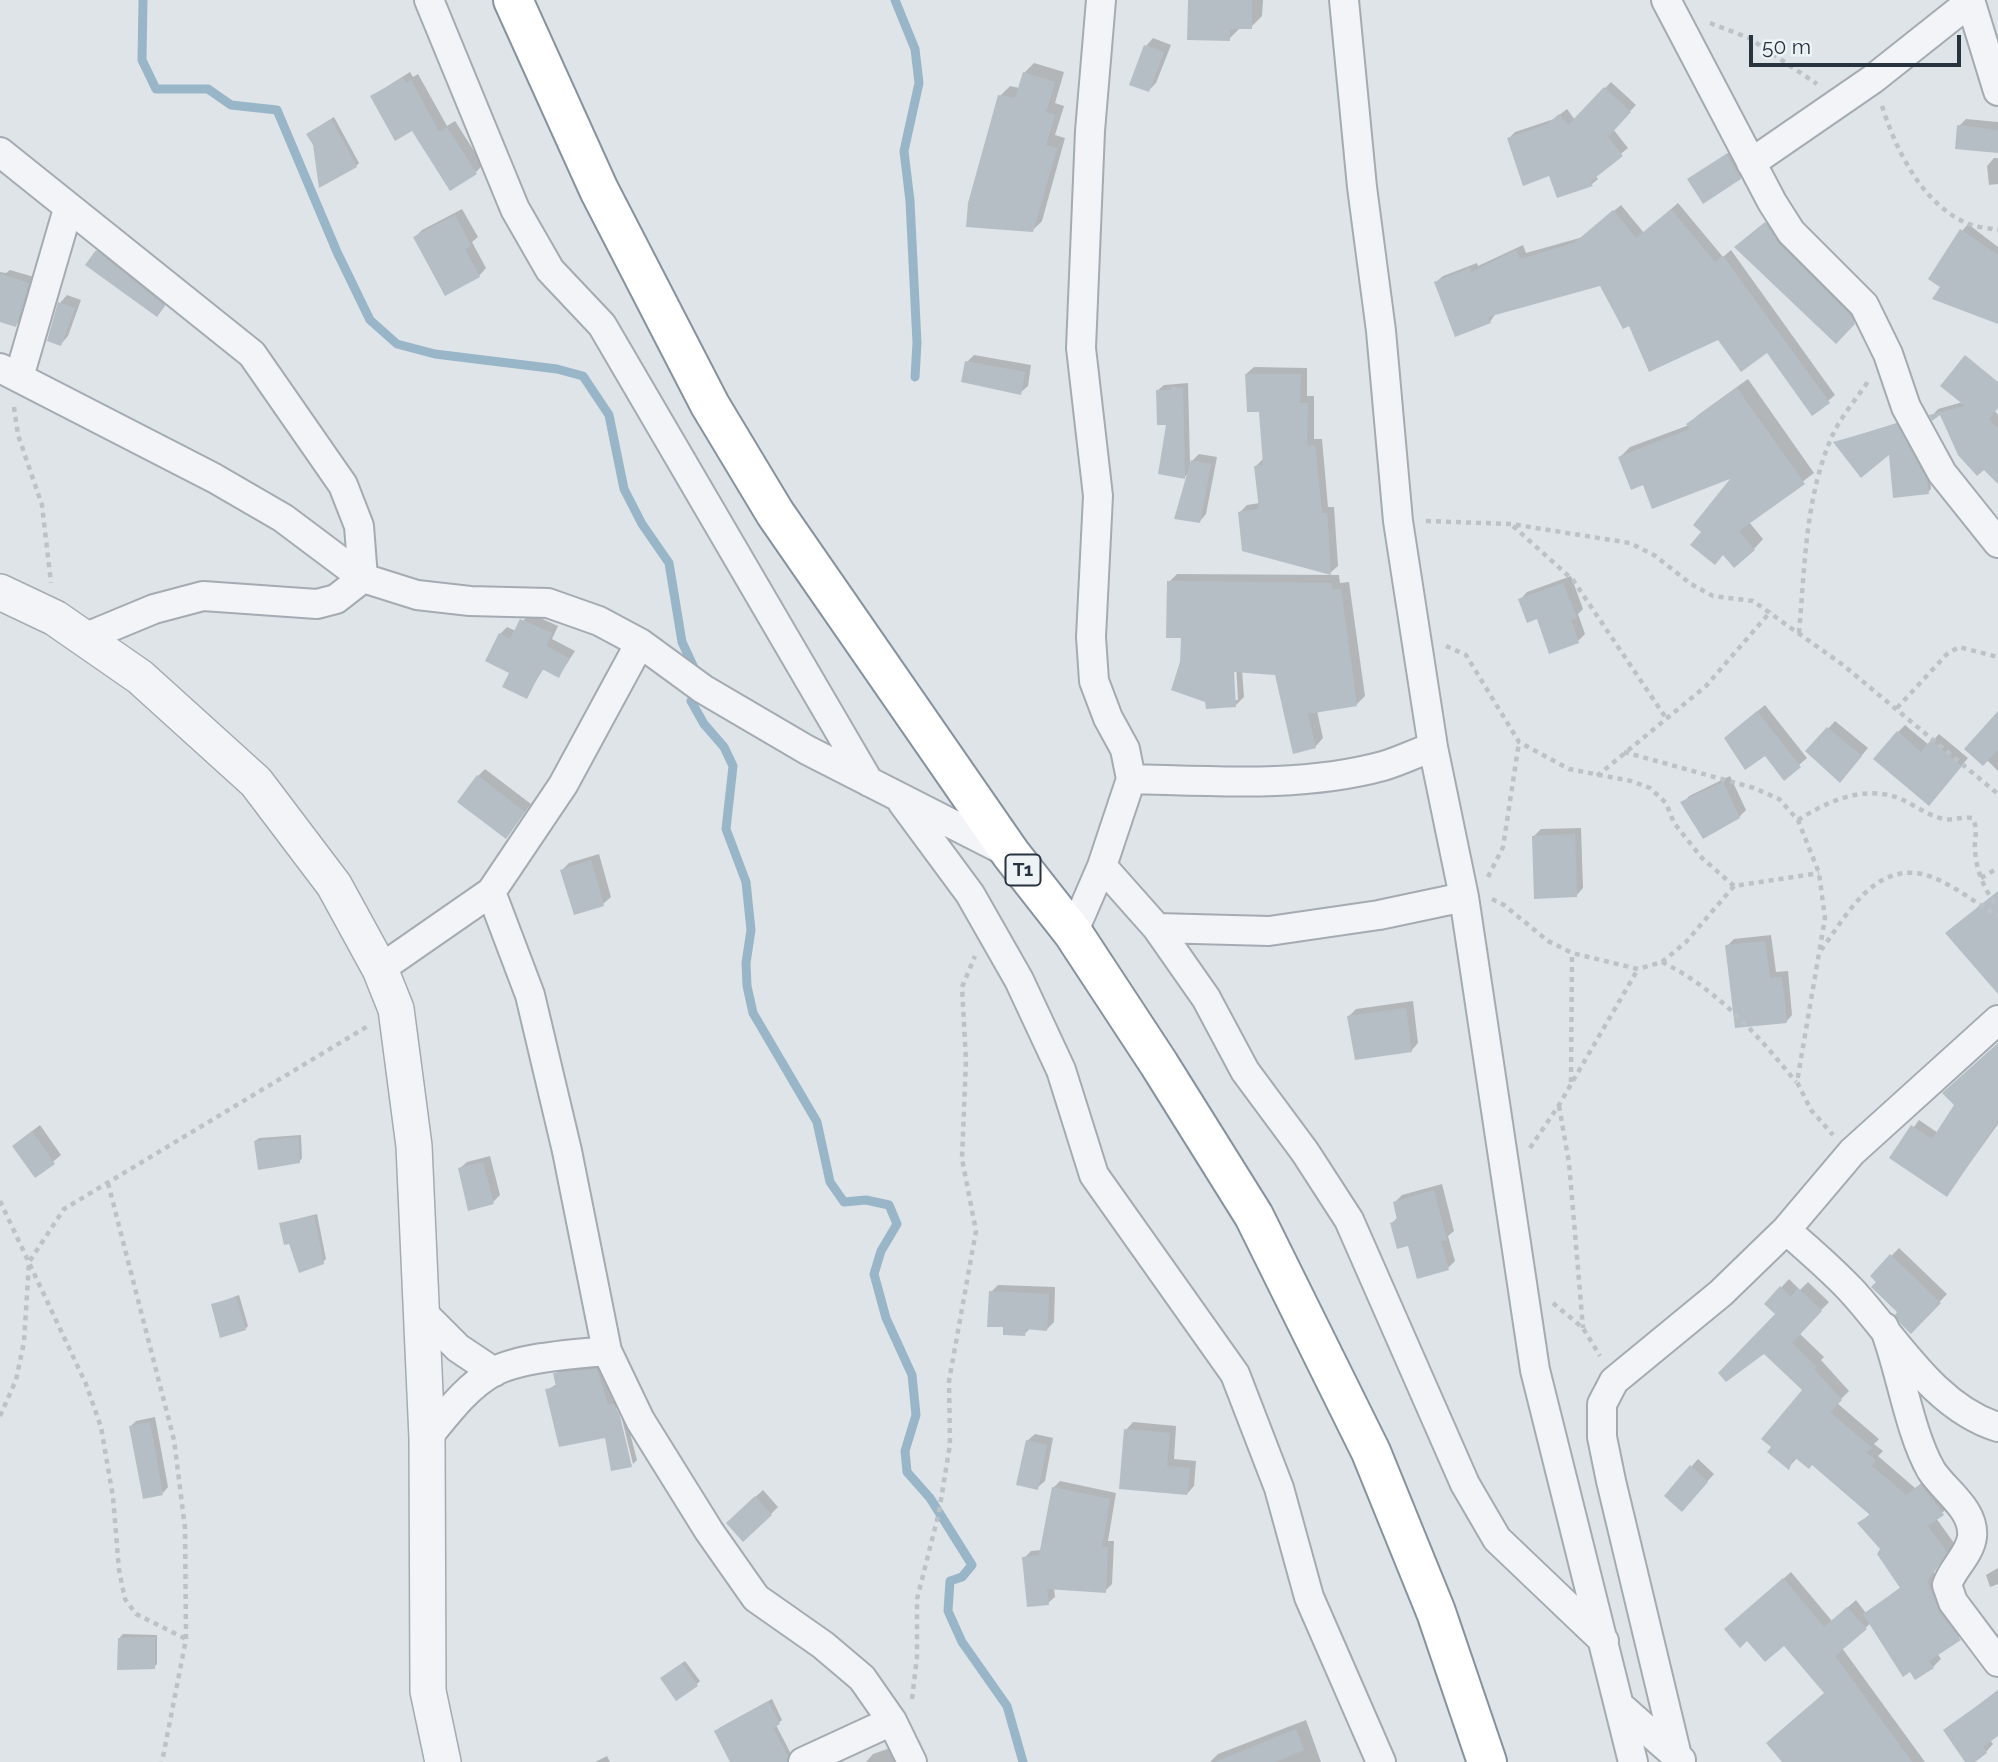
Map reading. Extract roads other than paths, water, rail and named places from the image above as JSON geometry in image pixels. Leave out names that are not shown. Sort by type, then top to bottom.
[{"type":"highway","name":"T1","points":[[513,0],[599,190],[710,405],[775,513],[1011,854],[1073,933],[1160,1064],[1254,1216],[1371,1452],[1436,1612],[1487,1762]]},
{"type":"street","points":[[429,0],[515,209],[550,270],[602,325],[869,782]]},
{"type":"street","points":[[1073,933],[1102,866],[1130,779],[1125,749],[1108,718],[1094,681],[1091,637],[1098,496],[1082,348],[1090,131],[1101,0]]},
{"type":"street","points":[[1344,0],[1362,187],[1381,331],[1398,520],[1433,747],[1472,895],[1506,1184],[1535,1370],[1633,1762]]},
{"type":"street","points":[[1751,163],[1873,79],[1970,1],[1998,91]]},
{"type":"street","points":[[1669,7],[1751,163],[1791,232],[1864,306],[1888,354],[1906,407],[1942,473],[1998,542]]},
{"type":"street","points":[[0,152],[68,209],[132,255],[252,354],[342,485],[359,526],[363,578]]},
{"type":"street","points":[[68,209],[9,372],[283,518],[363,578],[417,595],[470,601],[548,603],[599,621],[640,643],[703,689],[807,750],[1011,854]]},
{"type":"street","points":[[84,638],[153,609],[203,596],[317,604],[336,599],[363,578]]},
{"type":"street","points":[[0,592],[55,618],[140,677],[256,782],[334,885],[380,969],[396,1009],[414,1146],[422,1312],[427,1438],[428,1691],[443,1762]]},
{"type":"street","points":[[380,969],[491,892],[563,785],[640,643]]},
{"type":"street","points":[[1130,779],[1265,781],[1312,778],[1382,766],[1433,747]]},
{"type":"street","points":[[899,797],[970,894],[1019,980],[1061,1070],[1094,1175],[1235,1374],[1279,1488],[1309,1597],[1381,1762]]},
{"type":"street","points":[[1102,866],[1157,928],[1206,998],[1245,1071],[1305,1152],[1349,1220],[1465,1484],[1497,1539],[1604,1641]]},
{"type":"street","points":[[491,892],[530,996],[567,1151],[607,1351],[640,1420],[755,1598],[823,1645],[862,1678],[892,1721],[909,1755]]},
{"type":"street","points":[[1157,928],[1269,931],[1379,915],[1472,895]]},
{"type":"street","points":[[1680,1759],[1602,1437],[1602,1404],[1614,1381],[1721,1293],[1786,1230],[1852,1152],[1998,1020]]},
{"type":"street","points":[[1786,1230],[1848,1287],[1918,1369],[1951,1400],[1975,1420],[1998,1427]]},
{"type":"street","points":[[422,1312],[458,1348],[494,1372]]},
{"type":"street","points":[[1884,1327],[1899,1367],[1919,1445],[1933,1472],[1968,1515],[1972,1537],[1947,1585],[1952,1602],[1998,1662]]},
{"type":"street","points":[[427,1438],[459,1400],[494,1372],[554,1356],[607,1351]]},
{"type":"street","points":[[1621,1707],[1680,1759]]},
{"type":"street","points":[[803,1762],[892,1721]]},
{"type":"waterway","points":[[143,0],[142,60],[156,89],[208,89],[231,105],[277,110],[337,252],[370,320],[397,344],[435,354],[557,369],[583,376],[609,415],[624,489],[642,524],[669,563],[682,642],[696,672]]},
{"type":"waterway","points":[[895,0],[915,49],[919,83],[904,151],[910,201],[917,343],[915,377]]},
{"type":"waterway","points":[[701,691],[691,701],[704,724],[724,747],[733,766],[726,829],[746,882],[751,930],[746,963],[747,986],[753,1013],[817,1122],[830,1182],[844,1202],[866,1200],[889,1205],[897,1224],[881,1251],[874,1274],[886,1318],[912,1375],[916,1415],[905,1451],[907,1472],[930,1498],[972,1565],[962,1577],[950,1581],[948,1611],[962,1642],[1007,1706],[1023,1762]]}]
